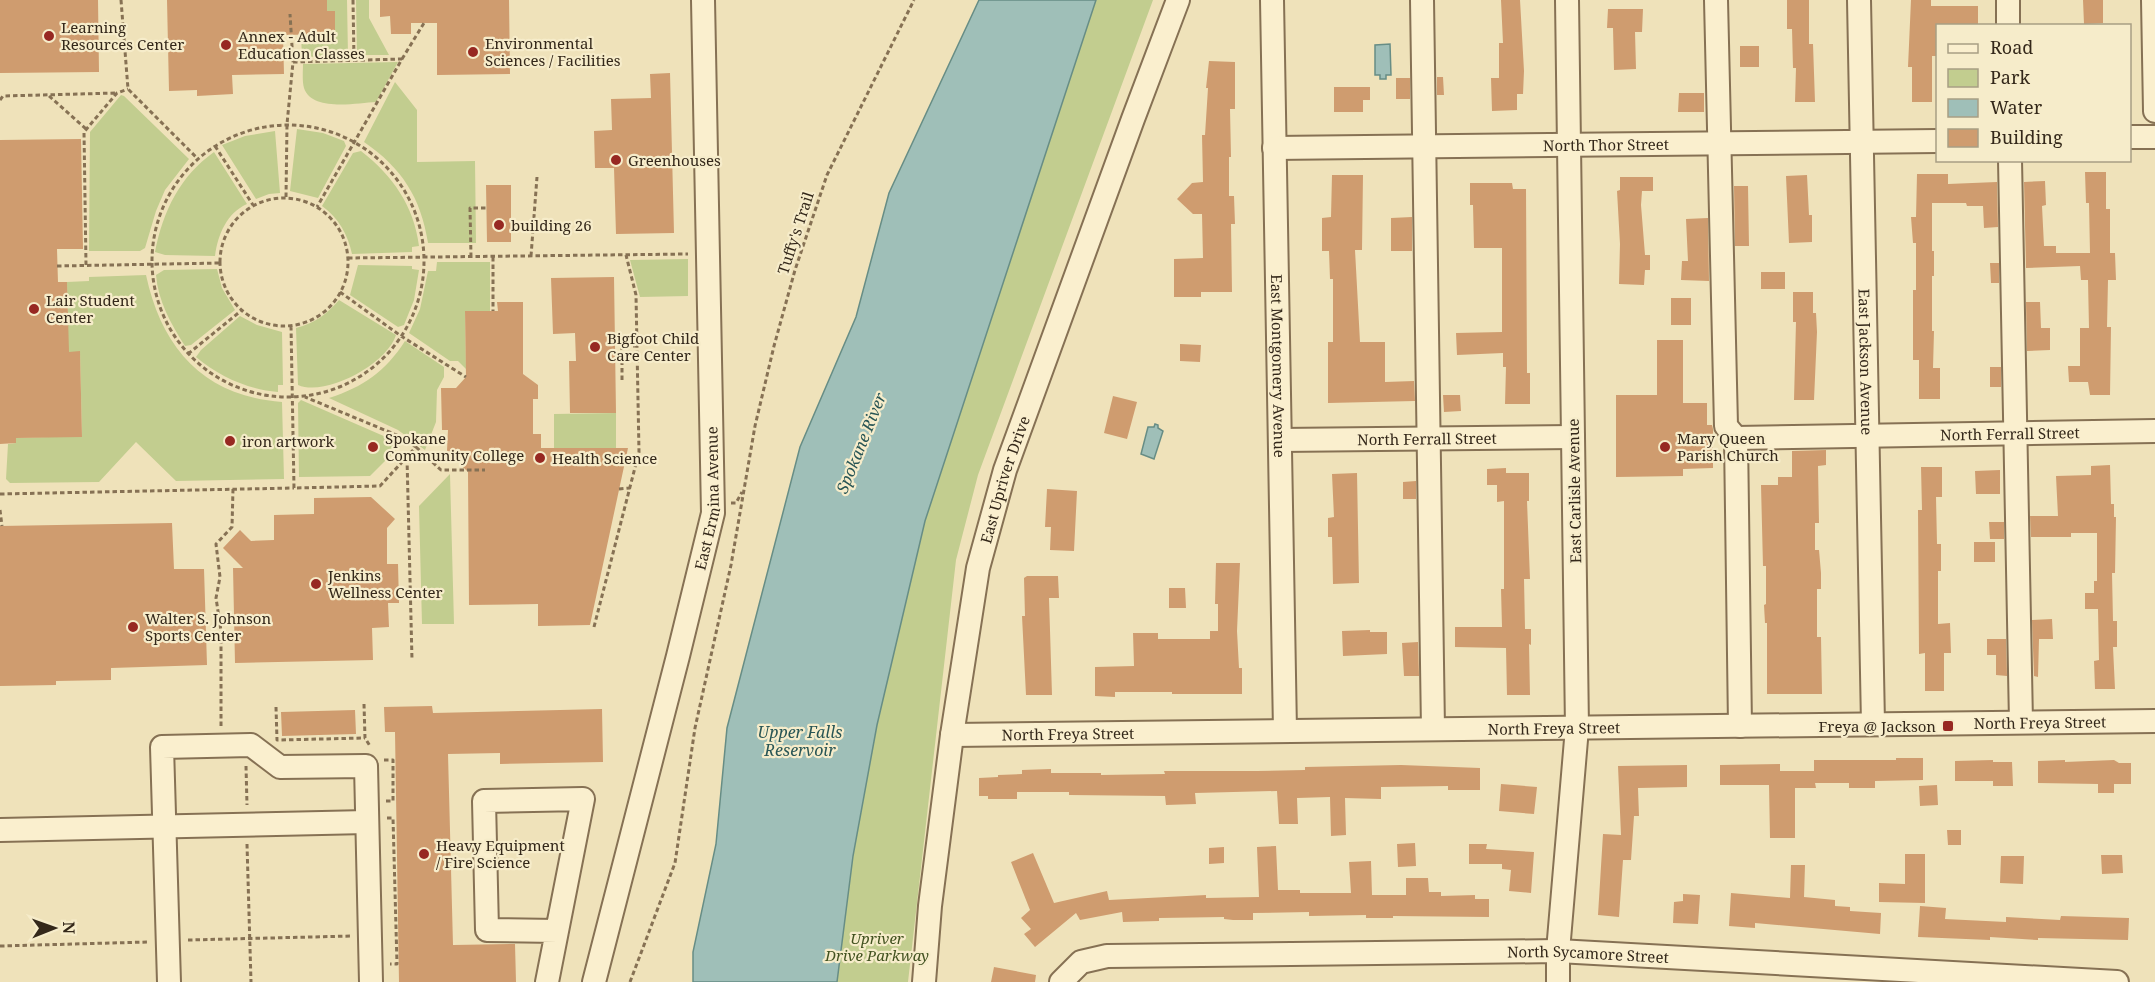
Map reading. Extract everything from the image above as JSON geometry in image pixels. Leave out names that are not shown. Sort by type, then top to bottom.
[{"type":"street","name":"East Ermina Avenue","points":[[594,982],[713,513],[703,0]]},
{"type":"street","name":"East Upriver Drive","points":[[924,982],[930,906],[952,735],[978,568],[1005,470],[1178,0]]},
{"type":"street","name":"East Montgomery Avenue","points":[[1272,0],[1285,731]]},
{"type":"street","points":[[1422,0],[1433,729]]},
{"type":"street","name":"East Carlisle Avenue","points":[[1558,982],[1558,951],[1577,728],[1567,0]]},
{"type":"street","points":[[1716,0],[1726,426],[1736,438],[1740,726]]},
{"type":"street","name":"East Jackson Avenue","points":[[1859,0],[1873,724]]},
{"type":"street","points":[[2008,0],[2008,24]]},
{"type":"street","points":[[2152,0],[2155,111]]},
{"type":"street","points":[[2131,137],[2155,137]]},
{"type":"street","name":"North Thor Street","points":[[1274,148],[1936,141]]},
{"type":"street","points":[[2010,162],[2021,722]]},
{"type":"street","name":"North Ferrall Street","points":[[1736,438],[2155,431]]},
{"type":"street","name":"North Ferrall Street","points":[[1280,440],[1573,437]]},
{"type":"street","name":"North Freya Street","points":[[952,735],[2155,721]]},
{"type":"street","points":[[169,982],[162,747],[251,745],[280,767],[366,766],[371,982]]},
{"type":"street","points":[[547,982],[584,799],[484,801],[487,930],[557,931]]},
{"type":"street","points":[[0,830],[367,822]]},
{"type":"street","name":"North Sycamore Street","points":[[1062,980],[1081,962],[1107,956],[1558,951],[2117,982]]},
{"type":"path","points":[[121,0],[128,89],[197,158]]},
{"type":"path","points":[[352,0],[354,60]]},
{"type":"path","name":"Tuffy's Trail","points":[[630,982],[675,863],[694,728],[731,565],[755,426],[795,270],[827,175],[914,0]]},
{"type":"path","points":[[286,198],[287,124],[293,62],[290,14]]},
{"type":"path","points":[[317,207],[424,23]]},
{"type":"path","points":[[293,62],[402,59]]},
{"type":"path","points":[[0,100],[3,96],[117,93],[128,89]]},
{"type":"path","points":[[87,265],[84,132],[117,93]]},
{"type":"path","points":[[47,94],[86,129]]},
{"type":"path","points":[[287,124],[308,125],[327,130],[355,142],[386,165],[404,189],[416,216],[423,245],[420,292],[413,315],[401,336],[378,363],[349,383],[326,392],[303,397],[256,394],[212,375],[188,354],[165,321],[155,294],[151,264],[154,234],[163,206],[177,180],[197,158],[221,141],[249,129],[287,124]]},
{"type":"path","points":[[215,146],[254,205]]},
{"type":"path","points":[[531,256],[537,177]]},
{"type":"path","points":[[298,199],[317,207],[327,214],[338,227],[345,242],[348,258],[347,275],[340,292],[327,309],[316,317],[291,326],[265,323],[242,310],[226,289],[220,263],[222,246],[237,217],[254,205],[265,200],[298,199]]},
{"type":"path","points":[[471,257],[470,208],[487,208]]},
{"type":"path","points":[[348,258],[692,254]]},
{"type":"path","points":[[594,627],[639,452],[636,295],[626,255]]},
{"type":"path","points":[[493,257],[493,311]]},
{"type":"path","points":[[57,266],[220,263]]},
{"type":"path","points":[[340,292],[401,336],[466,376]]},
{"type":"path","points":[[188,354],[242,310]]},
{"type":"path","points":[[291,326],[294,488]]},
{"type":"path","points":[[622,380],[622,346],[637,346]]},
{"type":"path","points":[[303,397],[399,436],[416,447],[441,470],[485,470]]},
{"type":"path","points":[[0,494],[380,486],[416,447]]},
{"type":"path","points":[[407,457],[412,660]]},
{"type":"path","points":[[619,489],[630,488]]},
{"type":"path","points":[[0,510],[2,526]]},
{"type":"path","points":[[276,706],[277,740],[365,738]]},
{"type":"green space","points":[[327,0],[347,0],[348,56],[302,57],[301,34],[335,34],[335,11],[327,11]]},
{"type":"green space","points":[[356,0],[369,0],[369,18],[389,55],[357,55]]},
{"type":"green space","name":"Upriver Drive Parkway","points":[[1096,0],[1153,0],[978,475],[956,560],[908,982],[837,982],[853,856],[877,725],[925,521]]},
{"type":"green space","points":[[398,62],[376,102],[325,103],[309,96],[304,88],[303,64]]},
{"type":"green space","points":[[395,82],[417,110],[417,162],[475,161],[476,243],[428,243],[420,212],[408,185],[389,162],[364,142]]},
{"type":"green space","points":[[121,95],[189,159],[165,190],[145,248],[140,251],[89,251],[90,132]]},
{"type":"green space","points":[[297,129],[323,133],[344,141],[346,146],[318,198],[290,191]]},
{"type":"green space","points":[[275,131],[280,193],[256,199],[222,145],[245,136]]},
{"type":"green space","points":[[361,151],[392,181],[407,205],[419,246],[412,247],[412,252],[352,254],[342,227],[322,206],[353,153]]},
{"type":"green space","points":[[214,152],[247,204],[234,213],[225,225],[218,240],[215,256],[165,255],[155,252],[168,209],[182,183]]},
{"type":"green space","points":[[688,259],[688,296],[640,297],[630,260]]},
{"type":"green space","points":[[437,262],[490,262],[490,311],[465,312],[466,369],[458,361],[450,361],[409,333],[420,309],[428,271],[436,271]]},
{"type":"green space","points":[[358,265],[412,266],[412,269],[419,270],[414,300],[404,325],[398,327],[350,295]]},
{"type":"green space","points":[[217,269],[222,288],[235,310],[191,345],[185,346],[166,312],[159,294],[156,275],[164,270]]},
{"type":"green space","points":[[146,275],[163,325],[175,346],[191,364],[209,379],[230,390],[254,398],[282,402],[284,479],[176,481],[136,442],[99,482],[10,483],[6,479],[8,444],[16,443],[16,438],[82,436],[80,352],[52,352],[68,335],[67,282],[89,281],[89,277]]},
{"type":"green space","points":[[339,300],[396,335],[381,357],[354,375],[324,386],[298,385],[296,328],[320,317]]},
{"type":"green space","points":[[240,316],[257,325],[282,332],[283,385],[278,385],[278,392],[234,381],[196,357]]},
{"type":"green space","points":[[405,341],[444,367],[444,377],[437,390],[436,422],[425,450],[398,430],[329,398],[352,389],[372,377],[381,370]]},
{"type":"green space","points":[[301,400],[402,444],[370,476],[299,477],[298,403]]},
{"type":"green space","points":[[616,413],[616,448],[554,448],[554,414]]},
{"type":"green space","points":[[450,474],[454,624],[422,624],[419,506]]},
{"type":"water","name":"Upper Falls Reservoir","points":[[979,0],[1096,0],[925,521],[877,725],[853,856],[837,982],[693,982],[693,952],[716,844],[727,728],[800,447],[856,317],[889,193]]},
{"type":"water","points":[[1390,44],[1391,75],[1386,75],[1386,79],[1380,79],[1380,75],[1375,75],[1375,45]]},
{"type":"water","points":[[1155,424],[1163,431],[1154,459],[1141,454],[1148,427],[1154,427]]},
{"type":"building","name":"Learning Resources Center","points":[[0,0],[98,0],[99,72],[0,73]]},
{"type":"building","name":"Annex - Adult Education Classes","points":[[167,0],[327,0],[327,11],[335,11],[335,34],[283,35],[284,74],[232,75],[233,94],[197,96],[197,90],[169,91]]},
{"type":"building","name":"Environmental Sciences / Facilities","points":[[380,0],[509,0],[510,74],[437,75],[437,23],[411,23],[411,34],[391,34],[390,16],[380,17]]},
{"type":"building","points":[[1501,0],[1520,0],[1523,94],[1517,94],[1517,110],[1492,111],[1491,78],[1499,78],[1499,43],[1503,43]]},
{"type":"building","points":[[1787,0],[1809,0],[1809,44],[1813,44],[1815,102],[1795,102],[1796,68],[1793,68],[1792,29],[1787,29]]},
{"type":"building","points":[[1911,0],[1931,0],[1931,6],[1978,6],[1978,24],[1936,24],[1936,56],[1932,56],[1932,102],[1912,102],[1912,67],[1908,67]]},
{"type":"building","points":[[2083,0],[2103,0],[2103,23],[2084,24]]},
{"type":"building","points":[[1608,9],[1643,9],[1642,32],[1635,32],[1636,69],[1614,70],[1613,28],[1607,28]]},
{"type":"building","points":[[1740,46],[1759,46],[1759,67],[1740,67]]},
{"type":"building","points":[[1209,61],[1235,62],[1235,109],[1230,109],[1231,157],[1229,157],[1229,196],[1234,196],[1235,224],[1231,224],[1232,292],[1201,292],[1201,297],[1174,297],[1174,259],[1203,258],[1202,214],[1193,214],[1177,199],[1192,183],[1203,182],[1202,135],[1205,135]]},
{"type":"building","name":"Greenhouses","points":[[670,73],[674,233],[616,234],[614,168],[595,168],[594,131],[612,130],[611,99],[651,98],[650,74]]},
{"type":"building","points":[[1437,77],[1443,77],[1444,95],[1437,95]]},
{"type":"building","points":[[1396,78],[1410,78],[1410,99],[1396,99]]},
{"type":"building","points":[[1334,87],[1370,87],[1370,100],[1363,100],[1363,112],[1334,112]]},
{"type":"building","points":[[1679,93],[1704,93],[1704,112],[1678,112]]},
{"type":"building","name":"Lair Student Center","points":[[81,139],[83,249],[57,249],[58,282],[67,282],[69,352],[80,351],[82,437],[16,438],[16,443],[0,444],[0,140]]},
{"type":"building","points":[[2085,172],[2106,172],[2106,209],[2110,209],[2110,253],[2115,253],[2116,280],[2108,280],[2107,327],[2111,327],[2110,395],[2090,395],[2088,382],[2069,382],[2068,366],[2080,366],[2080,328],[2089,328],[2088,280],[2081,280],[2080,266],[2026,268],[2024,182],[2045,181],[2046,205],[2042,206],[2044,246],[2056,246],[2056,253],[2090,253],[2089,203],[2086,203]]},
{"type":"building","points":[[1917,174],[1948,174],[1948,184],[1997,182],[1998,227],[1984,228],[1983,206],[1967,206],[1966,203],[1932,203],[1933,368],[1940,368],[1940,399],[1919,399],[1919,360],[1913,360],[1916,243],[1913,243],[1911,217],[1916,217]]},
{"type":"building","points":[[1332,175],[1363,175],[1362,250],[1355,250],[1360,342],[1385,342],[1385,382],[1414,381],[1415,401],[1328,403],[1328,342],[1333,342],[1333,279],[1330,279],[1329,251],[1322,251],[1322,218],[1331,217]]},
{"type":"building","points":[[1807,175],[1809,215],[1812,215],[1812,242],[1789,243],[1786,176]]},
{"type":"building","points":[[1620,177],[1653,177],[1653,191],[1642,191],[1645,255],[1650,255],[1650,270],[1645,270],[1644,285],[1619,284],[1620,244],[1617,191],[1620,190]]},
{"type":"building","points":[[1470,183],[1512,183],[1513,189],[1526,189],[1527,373],[1530,373],[1530,404],[1505,404],[1506,367],[1503,367],[1503,353],[1457,355],[1456,333],[1502,332],[1502,248],[1474,248]]},
{"type":"building","name":"building 26","points":[[486,185],[511,185],[511,242],[487,242]]},
{"type":"building","points":[[1734,186],[1748,186],[1749,246],[1735,246]]},
{"type":"building","points":[[1412,217],[1412,251],[1391,251],[1391,218]]},
{"type":"building","points":[[1708,218],[1709,281],[1681,280],[1682,261],[1688,261],[1686,219]]},
{"type":"building","points":[[1990,263],[1999,263],[1999,283],[1991,283]]},
{"type":"building","points":[[1761,272],[1785,272],[1785,289],[1761,289]]},
{"type":"building","name":"Bigfoot Child Care Center","points":[[614,277],[616,413],[570,413],[569,361],[576,361],[575,333],[553,334],[551,278]]},
{"type":"building","points":[[1793,292],[1813,292],[1813,313],[1816,313],[1817,332],[1814,400],[1794,400],[1796,322],[1793,322]]},
{"type":"building","points":[[1671,298],[1691,298],[1691,325],[1671,325]]},
{"type":"building","name":"Health Science","points":[[497,302],[523,302],[523,374],[538,385],[538,399],[533,399],[533,434],[541,434],[541,448],[628,448],[590,625],[538,626],[538,604],[469,605],[468,472],[447,451],[448,430],[442,430],[441,388],[456,388],[466,377],[465,311],[498,311]]},
{"type":"building","points":[[2026,302],[2040,302],[2041,328],[2050,328],[2050,350],[2027,351]]},
{"type":"building","name":"Mary Queen Parish Church","points":[[1657,340],[1683,340],[1683,403],[1707,403],[1707,425],[1712,425],[1713,429],[1713,468],[1683,469],[1683,476],[1616,477],[1616,395],[1657,395]]},
{"type":"building","points":[[1180,344],[1201,345],[1200,362],[1180,361]]},
{"type":"building","points":[[1990,367],[2001,367],[2001,387],[1990,387]]},
{"type":"building","points":[[1443,395],[1460,395],[1461,411],[1444,412]]},
{"type":"building","points":[[1113,396],[1137,402],[1127,439],[1104,433]]},
{"type":"building","points":[[1826,450],[1826,465],[1818,466],[1819,523],[1815,523],[1815,550],[1819,550],[1821,573],[1821,589],[1817,589],[1817,637],[1821,637],[1822,694],[1767,694],[1767,623],[1765,623],[1764,605],[1766,604],[1766,566],[1763,566],[1761,485],[1778,485],[1778,477],[1792,477],[1792,451]]},
{"type":"building","points":[[2110,465],[2111,504],[2114,504],[2114,517],[2116,517],[2115,573],[2112,573],[2113,621],[2117,621],[2117,647],[2113,647],[2115,689],[2095,689],[2094,661],[2099,660],[2098,609],[2085,609],[2085,593],[2094,593],[2094,581],[2097,581],[2097,533],[2071,533],[2071,537],[2031,537],[2030,516],[2058,516],[2056,476],[2091,475],[2091,466]]},
{"type":"building","points":[[1921,467],[1942,467],[1942,497],[1936,497],[1937,544],[1941,544],[1941,571],[1938,571],[1938,624],[1950,623],[1951,653],[1944,653],[1944,691],[1925,691],[1925,653],[1919,654],[1918,510],[1922,510]]},
{"type":"building","points":[[1506,468],[1506,473],[1529,473],[1529,501],[1527,501],[1530,579],[1524,579],[1525,629],[1531,629],[1530,695],[1507,695],[1506,648],[1455,647],[1455,627],[1502,627],[1504,501],[1497,502],[1497,485],[1487,485],[1487,469]]},
{"type":"building","points":[[2000,470],[2000,494],[1976,494],[1975,471]]},
{"type":"building","points":[[1357,473],[1359,583],[1333,584],[1332,537],[1328,537],[1328,518],[1334,517],[1332,474]]},
{"type":"building","points":[[1416,481],[1416,499],[1403,499],[1403,482]]},
{"type":"building","points":[[1047,489],[1077,491],[1074,551],[1050,550],[1051,527],[1045,527]]},
{"type":"building","name":"Jenkins Wellness Center","points":[[371,497],[395,519],[387,528],[387,564],[398,564],[399,603],[388,603],[389,627],[372,628],[373,660],[235,663],[233,568],[243,568],[223,548],[240,530],[251,541],[274,540],[274,515],[314,514],[314,498]]},
{"type":"building","points":[[1989,522],[2004,522],[2004,539],[1990,539]]},
{"type":"building","name":"Walter S. Johnson Sports Center","points":[[172,523],[174,569],[204,569],[207,665],[111,668],[111,680],[56,681],[56,685],[0,686],[0,526]]},
{"type":"building","points":[[1974,542],[1995,542],[1995,562],[1974,562]]},
{"type":"building","points":[[1216,563],[1240,563],[1237,631],[1239,668],[1242,668],[1242,694],[1115,692],[1115,697],[1095,696],[1095,667],[1134,666],[1133,633],[1158,633],[1158,639],[1210,639],[1210,631],[1218,631],[1218,604],[1215,604]]},
{"type":"building","points":[[1027,576],[1058,576],[1059,598],[1049,598],[1052,695],[1026,695],[1022,616],[1025,616],[1024,578]]},
{"type":"building","points":[[1169,588],[1185,588],[1186,608],[1169,608]]},
{"type":"building","points":[[2052,619],[2053,639],[2039,639],[2038,677],[2034,676],[2032,620]]},
{"type":"building","points":[[1370,630],[1370,632],[1387,632],[1387,654],[1343,656],[1342,631]]},
{"type":"building","points":[[1987,639],[2006,639],[2007,676],[1996,675],[1996,655],[1987,655]]},
{"type":"building","points":[[1418,642],[1419,676],[1404,676],[1402,643]]},
{"type":"building","name":"Heavy Equipment / Fire Science","points":[[432,706],[433,713],[602,709],[603,762],[500,764],[500,753],[448,754],[453,945],[515,944],[516,982],[399,982],[395,732],[385,732],[384,707]]},
{"type":"building","points":[[355,710],[356,734],[282,736],[281,712]]},
{"type":"building","points":[[1896,758],[1923,758],[1923,780],[1875,781],[1875,788],[1849,788],[1849,783],[1815,783],[1816,788],[1795,788],[1795,838],[1770,838],[1769,785],[1720,785],[1720,765],[1780,764],[1780,771],[1814,771],[1814,760],[1896,760]]},
{"type":"building","points":[[1993,760],[1993,762],[2012,762],[2013,786],[1993,786],[1993,781],[1955,781],[1955,761]]},
{"type":"building","points":[[2065,760],[2065,762],[2114,760],[2119,763],[2131,763],[2131,784],[2114,784],[2114,793],[2098,793],[2098,784],[2038,783],[2038,761]]},
{"type":"building","points":[[1401,765],[1480,768],[1480,790],[1448,790],[1448,786],[1381,787],[1381,799],[1345,798],[1346,835],[1331,836],[1330,797],[1297,798],[1298,824],[1279,824],[1277,791],[1195,793],[1196,804],[1166,805],[1165,796],[1017,792],[1017,799],[988,799],[988,796],[979,796],[979,778],[1022,774],[1022,770],[1051,769],[1051,773],[1101,773],[1101,775],[1165,774],[1164,771],[1305,770],[1305,767]]},
{"type":"building","points":[[1687,765],[1687,787],[1638,788],[1639,816],[1634,816],[1631,860],[1623,860],[1619,917],[1598,915],[1603,834],[1621,835],[1618,766]]},
{"type":"building","points":[[1501,784],[1537,787],[1534,814],[1499,811]]},
{"type":"building","points":[[1937,785],[1938,805],[1920,806],[1919,786]]},
{"type":"building","points":[[1947,830],[1961,830],[1961,845],[1948,845]]},
{"type":"building","points":[[1415,843],[1416,866],[1398,867],[1397,844]]},
{"type":"building","points":[[1469,844],[1487,844],[1486,849],[1534,852],[1531,893],[1509,891],[1511,870],[1502,869],[1502,864],[1469,864]]},
{"type":"building","points":[[1276,846],[1278,890],[1300,890],[1300,893],[1351,893],[1349,862],[1371,861],[1372,895],[1406,895],[1406,878],[1428,878],[1429,892],[1441,892],[1441,896],[1475,895],[1475,899],[1489,899],[1489,917],[1366,918],[1366,915],[1309,916],[1309,912],[1253,913],[1253,920],[1233,920],[1224,919],[1224,917],[1159,918],[1159,921],[1123,922],[1122,912],[1080,920],[1076,913],[1035,947],[1024,934],[1031,929],[1021,918],[1030,910],[1011,862],[1033,853],[1054,903],[1107,891],[1109,900],[1206,895],[1206,898],[1259,897],[1257,847]]},
{"type":"building","points":[[1224,847],[1224,863],[1209,864],[1209,848]]},
{"type":"building","points":[[1905,854],[1925,854],[1925,903],[1879,902],[1879,883],[1905,884]]},
{"type":"building","points":[[2101,855],[2122,855],[2123,873],[2102,874]]},
{"type":"building","points":[[2001,856],[2024,856],[2023,884],[2000,883]]},
{"type":"building","points":[[1791,865],[1805,865],[1804,897],[1835,900],[1835,906],[1850,907],[1850,911],[1881,913],[1880,934],[1755,923],[1755,928],[1729,926],[1731,893],[1790,898]]},
{"type":"building","points":[[1683,894],[1700,895],[1698,924],[1673,923],[1674,902],[1683,901]]},
{"type":"building","points":[[1920,906],[1946,908],[1945,919],[2006,922],[2006,917],[2060,920],[2061,916],[2129,918],[2128,940],[2038,938],[2038,940],[1990,937],[1990,940],[1918,937]]},
{"type":"building","points":[[994,967],[1036,975],[1035,982],[991,982]]},
{"type":"place","name":"Learning Resources Center","points":[[49,36]]},
{"type":"place","name":"Annex - Adult Education Classes","points":[[226,45]]},
{"type":"place","name":"Environmental Sciences / Facilities","points":[[473,52]]},
{"type":"place","name":"Greenhouses","points":[[616,160]]},
{"type":"place","name":"building 26","points":[[499,225]]},
{"type":"place","name":"Lair Student Center","points":[[34,309]]},
{"type":"place","name":"Bigfoot Child Care Center","points":[[595,347]]},
{"type":"place","name":"iron artwork","points":[[230,441]]},
{"type":"place","name":"Spokane Community College","points":[[373,447]]},
{"type":"place","name":"Mary Queen Parish Church","points":[[1665,447]]},
{"type":"place","name":"Health Science","points":[[540,458]]},
{"type":"place","name":"Jenkins Wellness Center","points":[[316,584]]},
{"type":"place","name":"Walter S. Johnson Sports Center","points":[[133,627]]},
{"type":"place","name":"Freya @ Jackson","points":[[1948,726]]},
{"type":"place","name":"Heavy Equipment / Fire Science","points":[[424,854]]},
{"type":"water label","name":"Spokane River","points":[[861,443]]}]
